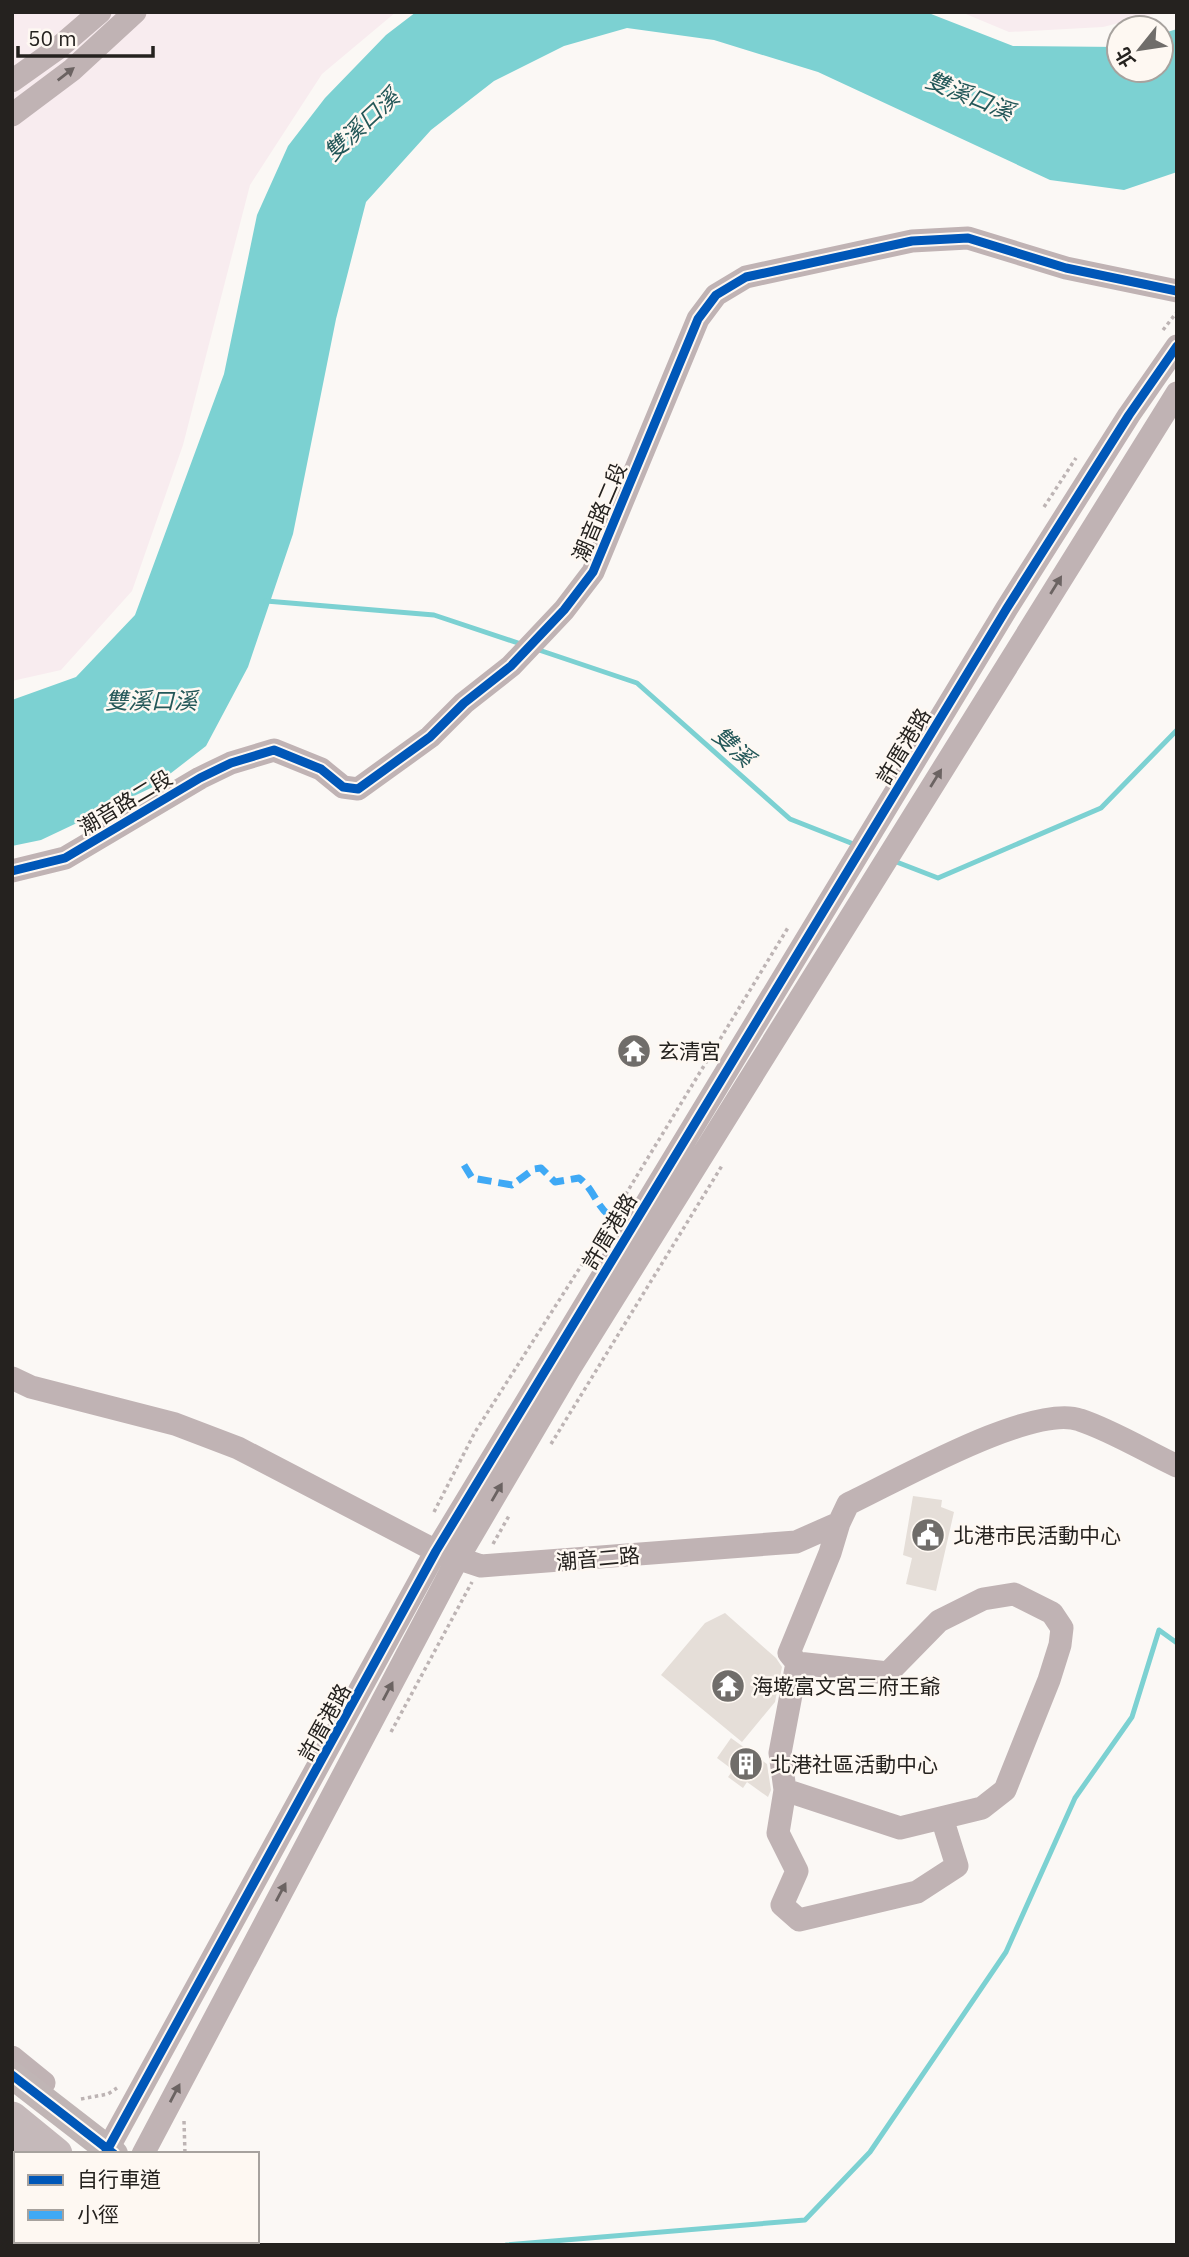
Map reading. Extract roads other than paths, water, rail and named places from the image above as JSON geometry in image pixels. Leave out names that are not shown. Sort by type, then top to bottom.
[{"type":"highway","points":[[12,2118],[54,2152]]},
{"type":"main road","points":[[12,2075],[108,2152]]},
{"type":"street","points":[[12,81],[57,49],[100,12]]},
{"type":"street","points":[[12,115],[72,70],[135,12]]},
{"type":"street","name":"潮音路二段","points":[[12,871],[65,858],[200,778],[231,763],[274,750],[293,755],[321,769],[343,787],[358,789],[430,737],[464,703],[511,666],[564,610],[593,572],[698,319],[716,295],[746,278],[912,241],[968,238],[1066,268],[1177,291]]},
{"type":"street","name":"許厝港路","points":[[110,2152],[436,1551],[1007,608],[1129,415],[1177,346]]},
{"type":"street","name":"許厝港路","points":[[144,2152],[457,1560],[577,1357],[1177,393]]},
{"type":"street","name":"潮音二路","points":[[12,1378],[31,1387],[175,1424],[238,1448],[436,1551],[481,1566],[796,1542],[839,1523],[848,1504],[1015,1425],[1052,1416],[1079,1419],[1177,1466]]},
{"type":"street","points":[[785,1790],[900,1828],[982,1808],[1004,1790],[1033,1725],[1060,1645],[1062,1628],[1052,1613],[1014,1594],[983,1599],[939,1621],[888,1673],[797,1663],[789,1653],[831,1553],[839,1523]]},
{"type":"street","points":[[797,1663],[779,1753],[785,1790],[778,1833],[797,1871],[782,1905],[799,1920],[917,1892],[957,1866],[942,1818]]},
{"type":"street","points":[[12,2057],[76,2108],[108,2152]]},
{"type":"water","name":"雙溪口溪","points":[[416,12],[926,12],[1013,46],[1105,47],[1105,84],[1175,84],[1177,29],[1177,172],[1124,190],[1050,180],[818,72],[714,40],[627,28],[564,46],[494,81],[431,130],[366,202],[336,319],[293,534],[248,667],[206,746],[153,787],[41,840],[12,846],[12,700],[76,677],[135,615],[224,374],[257,215],[288,146],[325,98],[386,35]]},
{"type":"waterway","name":"雙溪","points":[[266,601],[434,615],[524,645]]},
{"type":"waterway","name":"雙溪","points":[[536,649],[637,683],[790,819],[856,845]]},
{"type":"waterway","name":"雙溪","points":[[894,861],[938,878],[1101,808],[1177,730]]},
{"type":"waterway","points":[[506,2245],[805,2220],[870,2152],[1006,1952],[1075,1798],[1132,1717],[1159,1630],[1177,1643]]},
{"type":"place","name":"玄清宮","points":[[634,1051]]},
{"type":"place","name":"北港市民活動中心","points":[[928,1535]]},
{"type":"place","name":"海墘富文宮三府王爺","points":[[728,1686]]},
{"type":"place","name":"北港社區活動中心","points":[[746,1764]]}]
